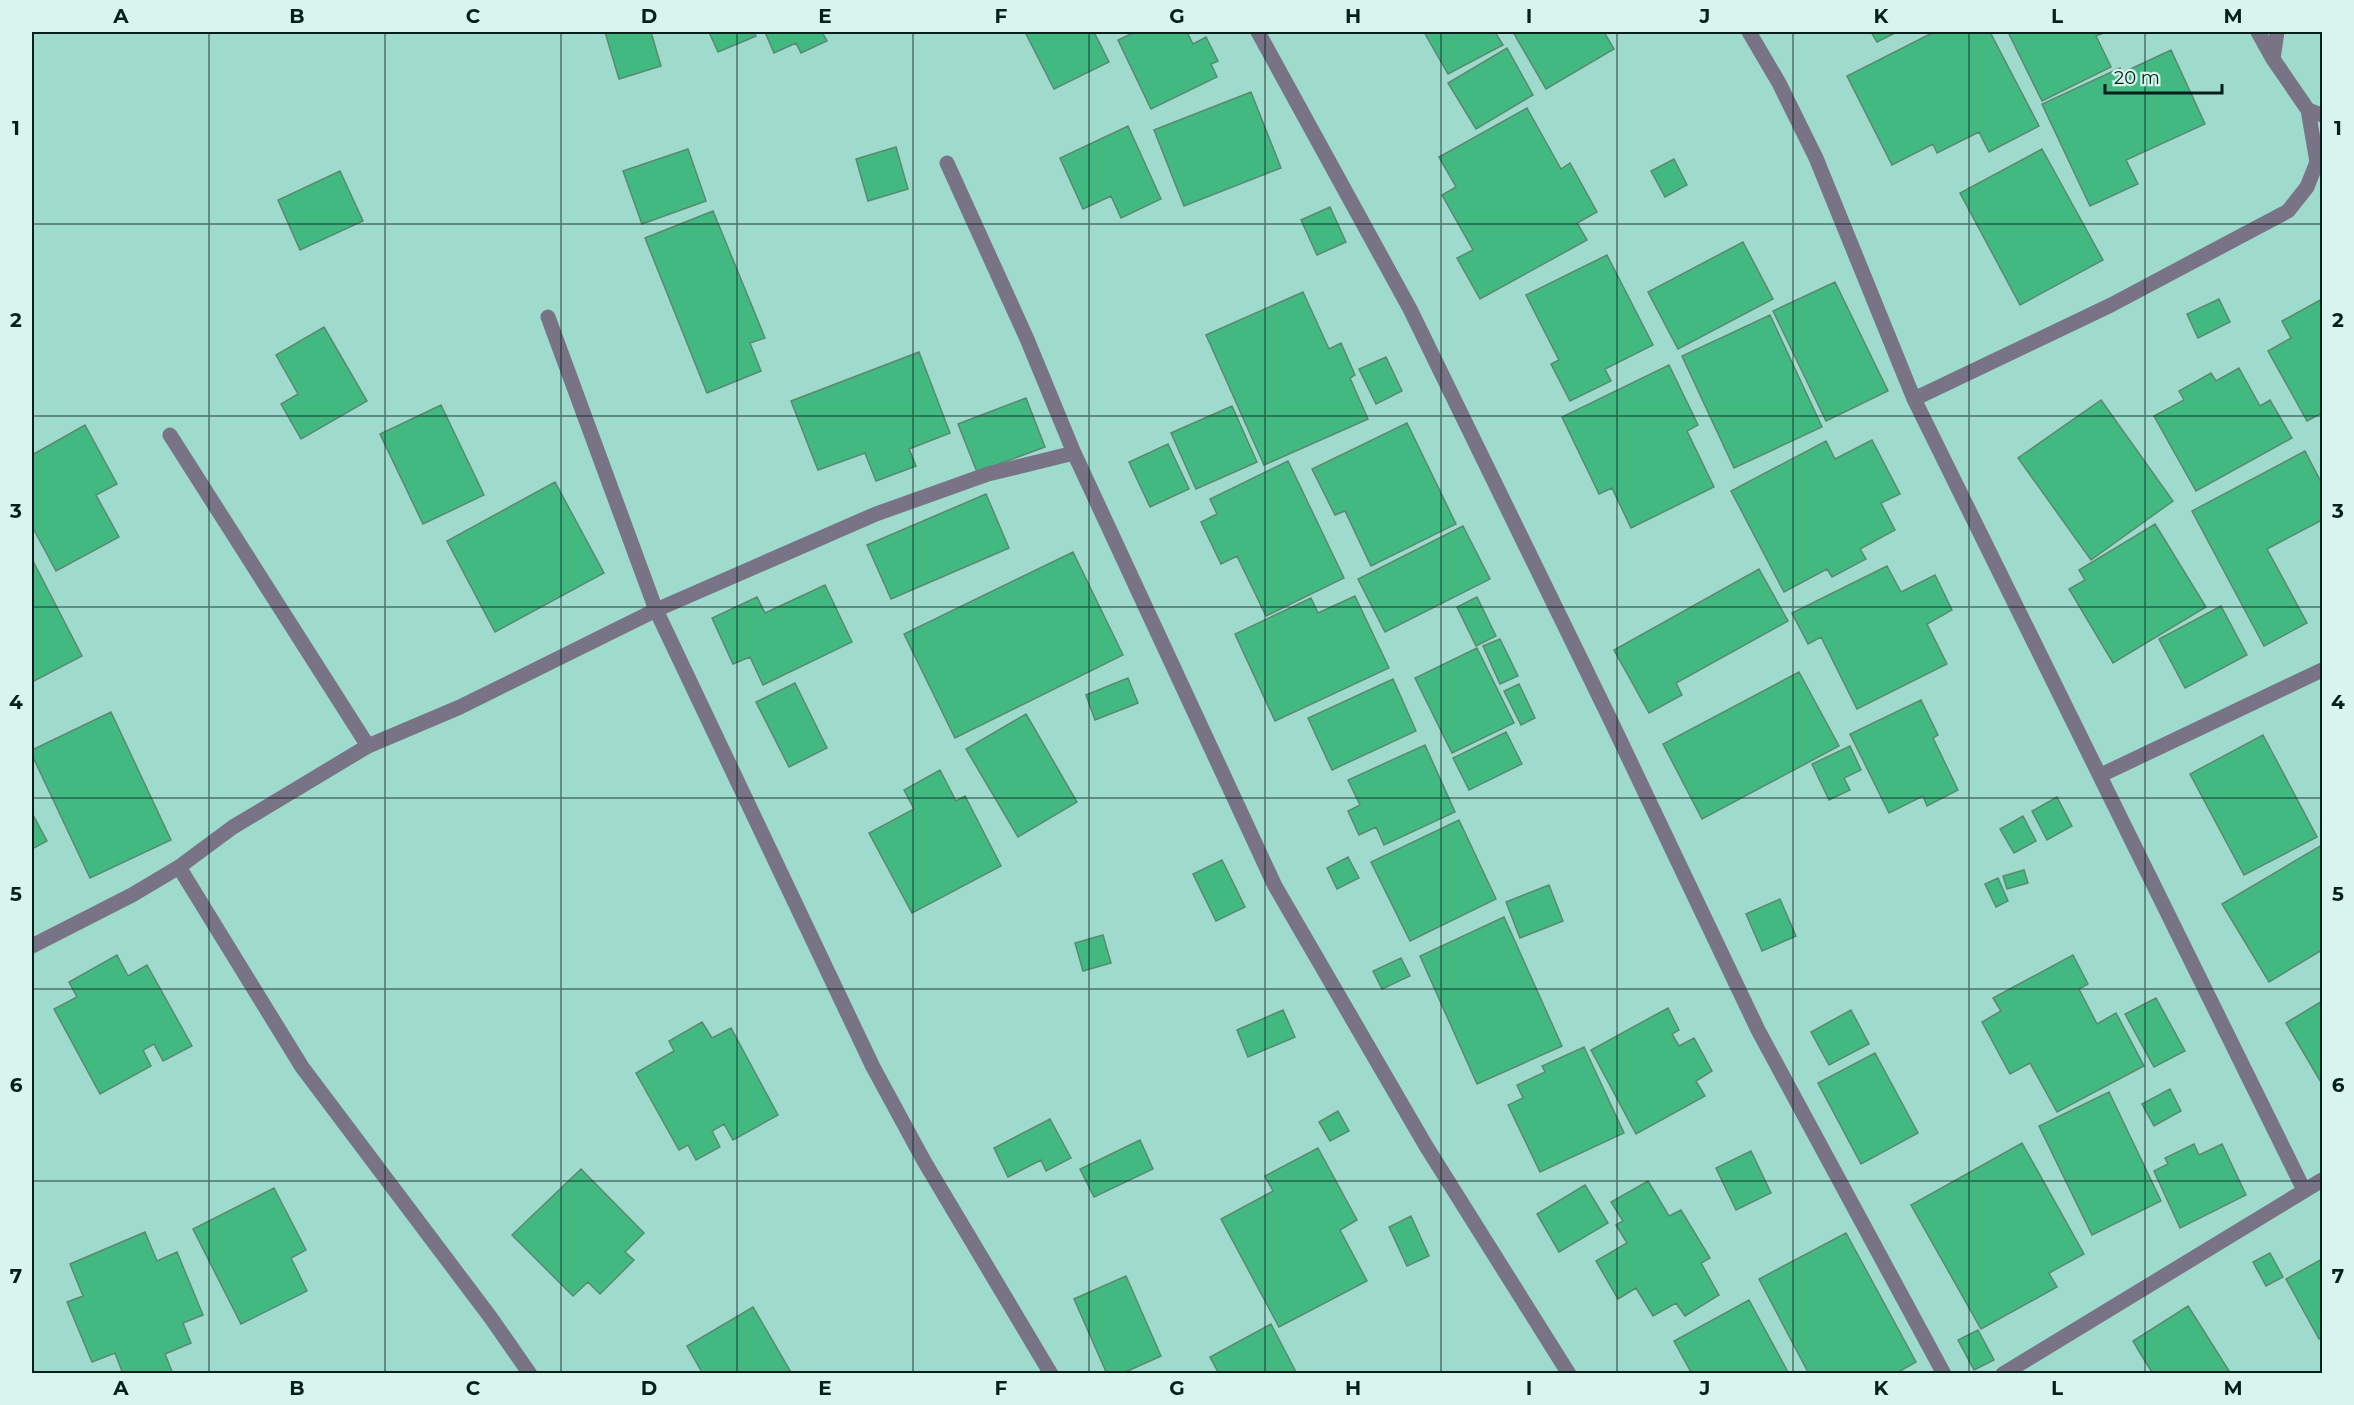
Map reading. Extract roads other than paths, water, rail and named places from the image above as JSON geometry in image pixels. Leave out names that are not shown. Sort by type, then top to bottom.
[{"type":"street","points":[[1258,32],[1410,309],[1610,719],[1758,1030],[1944,1374]]},
{"type":"street","points":[[1749,32],[1779,83],[1816,158],[1914,399],[2304,1190]]},
{"type":"street","points":[[1914,399],[2111,304],[2288,211],[2307,187],[2317,162],[2315,113],[2273,59],[2258,32]]},
{"type":"street","points":[[2273,59],[2277,32]]},
{"type":"street","points":[[947,163],[1027,339],[1074,453],[1275,886],[1426,1146],[1569,1374]]},
{"type":"street","points":[[548,317],[656,610],[873,1067],[924,1161],[1051,1374]]},
{"type":"street","points":[[170,435],[368,746]]},
{"type":"street","points":[[32,946],[132,895],[178,867],[233,827],[368,746],[460,707],[656,610],[876,514],[988,474],[1074,453]]},
{"type":"street","points":[[2101,775],[2322,670]]},
{"type":"street","points":[[178,867],[302,1067],[491,1318],[530,1374]]},
{"type":"street","points":[[2003,1374],[2322,1180]]}]
